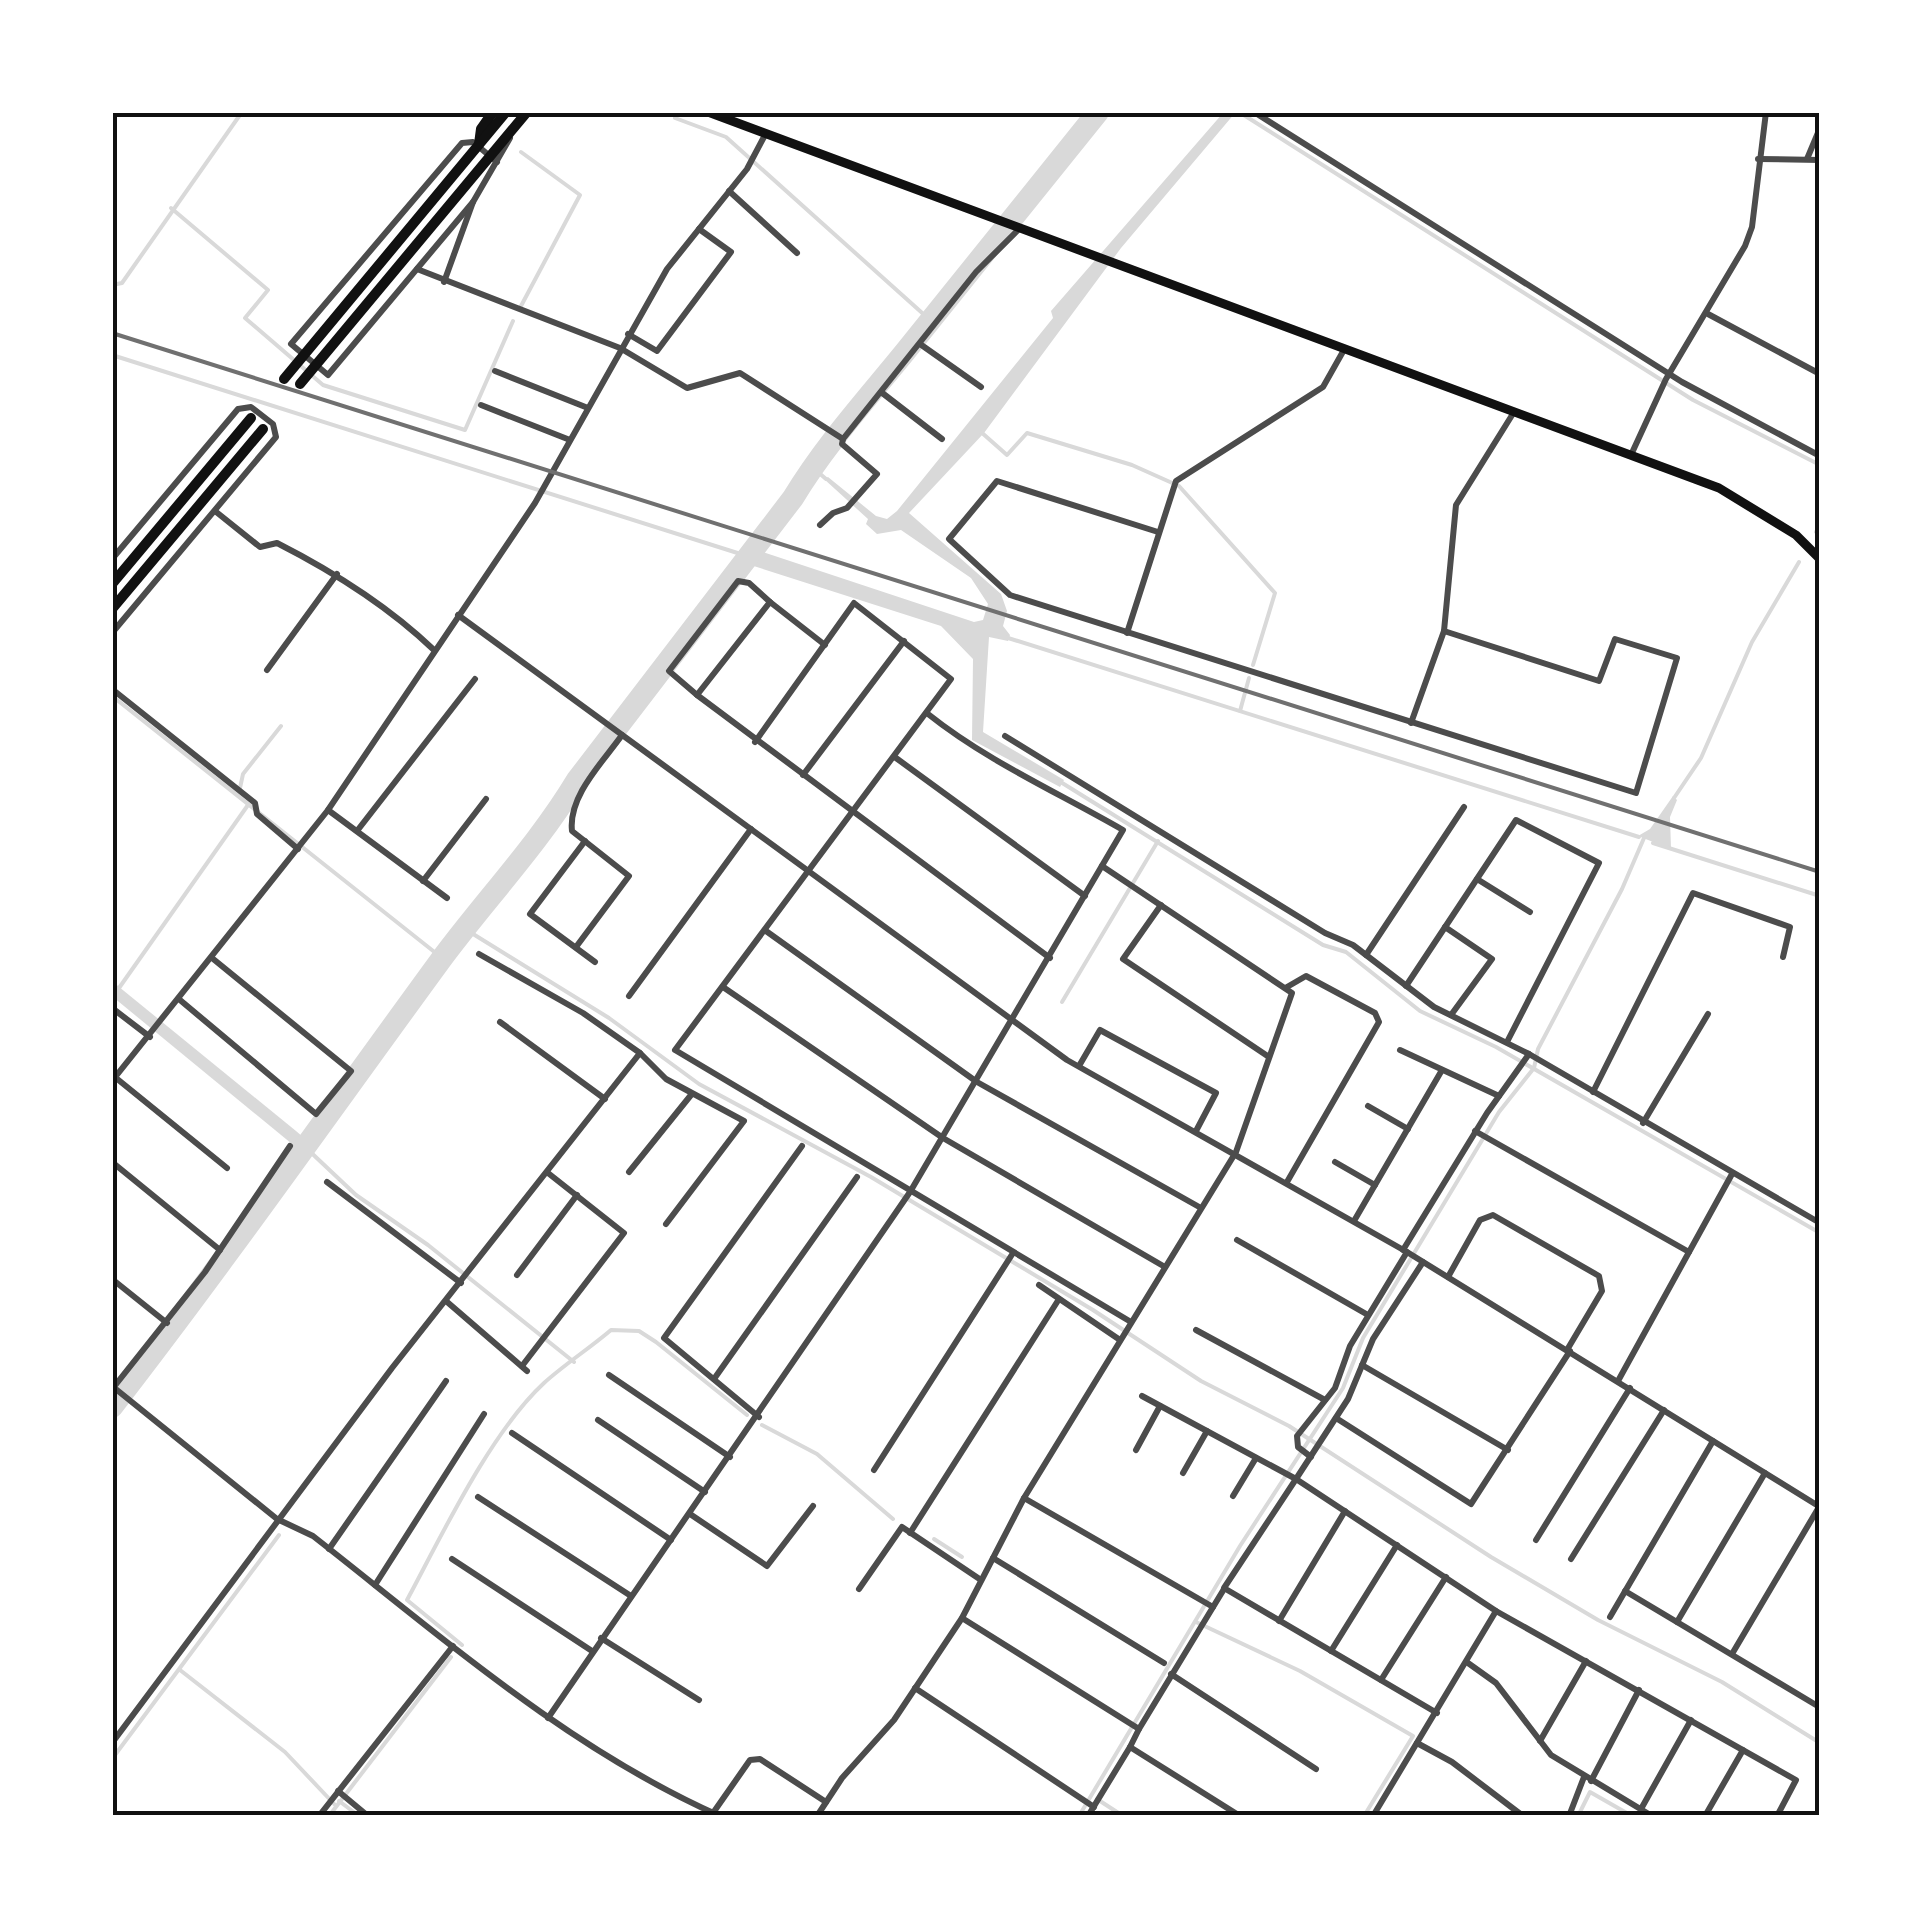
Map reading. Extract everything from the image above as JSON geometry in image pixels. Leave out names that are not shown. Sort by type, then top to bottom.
[{"type":"main road","points":[[479,145],[481,129],[494,112]]},
{"type":"main road","points":[[284,379],[506,112]]},
{"type":"main road","points":[[300,384],[494,159],[526,112]]},
{"type":"main road","points":[[708,112],[1514,411],[1751,504],[1796,535],[1820,558]]},
{"type":"main road","points":[[112,584],[250,418]]},
{"type":"main road","points":[[112,609],[263,429]]},
{"type":"street","points":[[1254,112],[1666,380],[1819,456]]},
{"type":"street","points":[[1630,456],[1666,380],[1708,314],[1752,227],[1766,112]]},
{"type":"street","points":[[1808,159],[1820,128]]},
{"type":"street","points":[[227,1168],[114,1080],[328,810],[538,499],[667,269],[749,164],[765,135]]},
{"type":"street","points":[[444,282],[473,202],[494,159],[467,140],[294,346],[328,376],[473,202]]},
{"type":"street","points":[[1758,158],[1820,160]]},
{"type":"street","points":[[729,191],[796,253]]},
{"type":"street","points":[[628,334],[657,351],[731,252],[699,228]]},
{"type":"street","points":[[820,525],[849,506],[877,474],[842,444],[842,438],[976,272],[1019,229]]},
{"type":"street","points":[[417,270],[620,348],[687,388],[740,374],[842,438]]},
{"type":"street","points":[[1708,314],[1820,374]]},
{"type":"street","points":[[920,344],[981,387]]},
{"type":"street","points":[[1127,634],[1174,484],[1323,387],[1345,348]]},
{"type":"street","points":[[495,371],[588,408]]},
{"type":"street","points":[[881,392],[942,439]]},
{"type":"street","points":[[482,405],[570,440]]},
{"type":"street","points":[[112,558],[238,408],[251,407],[273,424],[276,437],[112,633]]},
{"type":"street","points":[[1411,723],[1444,631],[1456,505],[1514,411]]},
{"type":"street","points":[[1158,532],[997,482],[949,539],[1010,595],[1636,794],[1677,658],[1615,640],[1599,681],[1444,631]]},
{"type":"street","points":[[215,510],[260,548],[277,543],[337,574],[406,623],[434,650]]},
{"type":"street","points":[[267,670],[337,574]]},
{"type":"street","points":[[825,646],[749,583],[738,581],[669,671],[755,742],[1050,958]]},
{"type":"street","points":[[698,695],[770,602]]},
{"type":"street","points":[[755,742],[854,603],[951,679],[812,872],[675,1050],[1126,1331]]},
{"type":"street","points":[[458,615],[1013,1023],[1079,1066],[1412,1255],[1819,1508],[1732,1654]]},
{"type":"street","points":[[803,776],[904,641]]},
{"type":"street","points":[[356,831],[476,679]]},
{"type":"street","points":[[112,689],[301,844]]},
{"type":"street","points":[[548,1718],[907,1197],[1013,1023],[1122,830],[1012,766],[972,749],[928,714]]},
{"type":"street","points":[[576,947],[629,876],[572,831],[570,818],[581,793],[621,734]]},
{"type":"street","points":[[1006,736],[1366,955],[1451,1015],[1507,1042],[1527,1059],[1542,1062],[1730,1178],[1820,1223]]},
{"type":"street","points":[[896,758],[1084,896]]},
{"type":"street","points":[[424,881],[486,798]]},
{"type":"street","points":[[1366,955],[1464,806]]},
{"type":"street","points":[[328,810],[447,898]]},
{"type":"street","points":[[1406,986],[1516,820],[1600,863],[1507,1042]]},
{"type":"street","points":[[629,996],[752,828]]},
{"type":"street","points":[[585,841],[530,914],[595,962]]},
{"type":"street","points":[[817,1816],[915,1688],[962,1618],[1024,1498],[1236,1152],[1292,993],[1102,866]]},
{"type":"street","points":[[1477,878],[1530,912]]},
{"type":"street","points":[[1593,1092],[1693,893],[1790,927],[1784,957]]},
{"type":"street","points":[[1161,906],[1124,959],[1269,1057]]},
{"type":"street","points":[[1445,927],[1492,958],[1451,1015]]},
{"type":"street","points":[[766,931],[977,1082],[1202,1208]]},
{"type":"street","points":[[479,954],[583,1014],[691,1094],[744,1122],[666,1224]]},
{"type":"street","points":[[180,1000],[316,1114],[350,1072],[212,958]]},
{"type":"street","points":[[1286,987],[1306,976],[1375,1012],[1380,1022],[1287,1182]]},
{"type":"street","points":[[723,987],[943,1138],[1165,1267]]},
{"type":"street","points":[[112,1008],[156,1030]]},
{"type":"street","points":[[1643,1122],[1708,1014]]},
{"type":"street","points":[[500,1022],[605,1099]]},
{"type":"street","points":[[1079,1066],[1100,1030],[1216,1093],[1196,1131]]},
{"type":"street","points":[[1400,1050],[1499,1096]]},
{"type":"street","points":[[112,1743],[277,1519],[640,1054]]},
{"type":"street","points":[[1088,1816],[1130,1747],[1134,1726],[1202,1624],[1208,1604],[1224,1588],[1308,1453],[1336,1418],[1412,1255],[1499,1096],[1527,1059]]},
{"type":"street","points":[[1354,1221],[1442,1070]]},
{"type":"street","points":[[629,1172],[691,1094]]},
{"type":"street","points":[[1368,1106],[1408,1128]]},
{"type":"street","points":[[1478,1133],[1689,1252]]},
{"type":"street","points":[[290,1146],[167,1323],[114,1388],[277,1519],[329,1549],[548,1718],[649,1781],[716,1814],[750,1760],[760,1759],[826,1802]]},
{"type":"street","points":[[759,1417],[664,1338],[802,1146]]},
{"type":"street","points":[[112,1162],[220,1250]]},
{"type":"street","points":[[1335,1162],[1375,1185]]},
{"type":"street","points":[[446,1301],[524,1368],[624,1233],[548,1173]]},
{"type":"street","points":[[714,1380],[857,1177]]},
{"type":"street","points":[[1618,1380],[1730,1178]]},
{"type":"street","points":[[327,1182],[465,1278]]},
{"type":"street","points":[[517,1275],[577,1195]]},
{"type":"street","points":[[1336,1418],[1471,1504],[1508,1450],[1602,1292],[1599,1276],[1493,1215],[1480,1220],[1448,1277]]},
{"type":"street","points":[[1237,1240],[1368,1315]]},
{"type":"street","points":[[1308,1453],[1300,1433],[1325,1400],[1368,1315],[1412,1255]]},
{"type":"street","points":[[874,1470],[1010,1258]]},
{"type":"street","points":[[112,1280],[167,1323]]},
{"type":"street","points":[[1038,1286],[1126,1331]]},
{"type":"street","points":[[910,1533],[1059,1299]]},
{"type":"street","points":[[1196,1330],[1325,1400]]},
{"type":"street","points":[[1362,1365],[1508,1450]]},
{"type":"street","points":[[610,1375],[730,1457]]},
{"type":"street","points":[[329,1549],[446,1381]]},
{"type":"street","points":[[1536,1540],[1630,1388]]},
{"type":"street","points":[[1142,1396],[1294,1478],[1496,1611],[1796,1780],[1777,1816]]},
{"type":"street","points":[[1136,1450],[1160,1406]]},
{"type":"street","points":[[1571,1559],[1664,1410]]},
{"type":"street","points":[[375,1584],[484,1414]]},
{"type":"street","points":[[598,1420],[705,1492]]},
{"type":"street","points":[[1183,1473],[1207,1431]]},
{"type":"street","points":[[512,1434],[671,1540]]},
{"type":"street","points":[[1610,1616],[1714,1441]]},
{"type":"street","points":[[1233,1496],[1256,1458]]},
{"type":"street","points":[[1678,1622],[1765,1473]]},
{"type":"street","points":[[478,1496],[631,1596]]},
{"type":"street","points":[[1024,1498],[1208,1604]]},
{"type":"street","points":[[690,1514],[767,1566],[812,1506]]},
{"type":"street","points":[[1279,1621],[1346,1511]]},
{"type":"street","points":[[859,1589],[902,1527],[981,1580]]},
{"type":"street","points":[[1331,1651],[1397,1545]]},
{"type":"street","points":[[452,1558],[592,1651]]},
{"type":"street","points":[[993,1558],[1164,1663]]},
{"type":"street","points":[[1381,1680],[1446,1577]]},
{"type":"street","points":[[1224,1588],[1436,1713]]},
{"type":"street","points":[[1625,1591],[1816,1705]]},
{"type":"street","points":[[1373,1816],[1496,1611]]},
{"type":"street","points":[[962,1618],[1134,1726]]},
{"type":"street","points":[[601,1638],[698,1700]]},
{"type":"street","points":[[319,1816],[453,1646]]},
{"type":"street","points":[[1540,1741],[1586,1661]]},
{"type":"street","points":[[1468,1663],[1496,1683],[1551,1755],[1652,1816]]},
{"type":"street","points":[[1172,1674],[1316,1769]]},
{"type":"street","points":[[915,1688],[1094,1803]]},
{"type":"street","points":[[1568,1816],[1639,1690]]},
{"type":"street","points":[[1641,1809],[1691,1720]]},
{"type":"street","points":[[1417,1743],[1452,1762],[1522,1815]]},
{"type":"street","points":[[1130,1747],[1240,1816]]},
{"type":"street","points":[[1705,1816],[1743,1750]]},
{"type":"street","points":[[339,1794],[368,1816]]},
{"type":"shaded area","points":[[1223,113],[1235,113],[1121,248],[984,433],[909,513],[1001,594],[1007,611],[1003,626],[1010,635],[1008,641],[989,637],[983,732],[1064,780],[1060,787],[972,740],[973,659],[941,626],[741,562],[751,548],[974,622],[983,620],[988,604],[971,578],[901,530],[877,534],[866,524],[868,519],[824,479],[828,477],[876,516],[887,519],[897,511],[1053,318],[1051,311]]},
{"type":"shaded area","points":[[1673,796],[1677,800],[1670,817],[1671,849],[1638,836],[1650,829]]},
{"type":"shaded area","points":[[113,982],[310,1143],[303,1153],[113,997]]},
{"type":"waterway","points":[[112,285],[122,283],[242,112]]},
{"type":"waterway","points":[[112,1407],[440,961],[545,827],[832,441],[1098,112]]},
{"type":"waterway","points":[[1239,112],[1693,400],[1820,465]]},
{"type":"waterway","points":[[675,118],[726,137],[930,320]]},
{"type":"waterway","points":[[521,152],[580,195],[521,306]]},
{"type":"waterway","points":[[171,208],[268,290],[245,318],[323,385],[465,430],[513,321]]},
{"type":"waterway","points":[[112,355],[747,556]]},
{"type":"waterway","points":[[981,432],[1007,455],[1027,433],[1132,465],[1179,486],[1275,593],[1253,665]]},
{"type":"waterway","points":[[811,466],[826,479]]},
{"type":"waterway","points":[[1816,532],[1820,525]]},
{"type":"waterway","points":[[1674,798],[1701,758],[1752,642],[1799,562]]},
{"type":"waterway","points":[[1005,637],[1639,837]]},
{"type":"waterway","points":[[1240,711],[1249,678]]},
{"type":"waterway","points":[[112,696],[442,958]]},
{"type":"waterway","points":[[240,788],[243,774],[281,726]]},
{"type":"waterway","points":[[1059,781],[1323,945],[1346,952],[1420,1011],[1496,1047],[1820,1233]]},
{"type":"waterway","points":[[119,988],[248,805]]},
{"type":"waterway","points":[[1079,1816],[1240,1546],[1343,1388],[1363,1338],[1499,1112],[1534,1068],[1538,1049],[1622,889],[1644,838]]},
{"type":"waterway","points":[[1062,1002],[1158,841]]},
{"type":"waterway","points":[[1653,843],[1820,896]]},
{"type":"waterway","points":[[465,929],[609,1018],[699,1084],[871,1177],[1093,1310],[1201,1381],[1289,1426],[1491,1557],[1598,1620],[1722,1682],[1820,1743]]},
{"type":"waterway","points":[[303,1145],[356,1195],[428,1245],[574,1362]]},
{"type":"waterway","points":[[462,1645],[407,1600],[486,1456],[524,1404],[560,1369],[611,1330],[639,1331],[747,1415]]},
{"type":"waterway","points":[[762,1425],[817,1454],[893,1519]]},
{"type":"waterway","points":[[112,1759],[279,1535]]},
{"type":"waterway","points":[[934,1539],[962,1557]]},
{"type":"waterway","points":[[1196,1622],[1300,1671],[1413,1736],[1364,1816]]},
{"type":"waterway","points":[[329,1816],[451,1657]]},
{"type":"waterway","points":[[180,1670],[285,1752],[336,1806]]},
{"type":"waterway","points":[[1578,1816],[1590,1792],[1632,1816]]},
{"type":"waterway","points":[[1097,1799],[1123,1816]]},
{"type":"waterway","points":[[339,1801],[359,1816]]},
{"type":"railway","points":[[112,333],[1820,872]]}]
